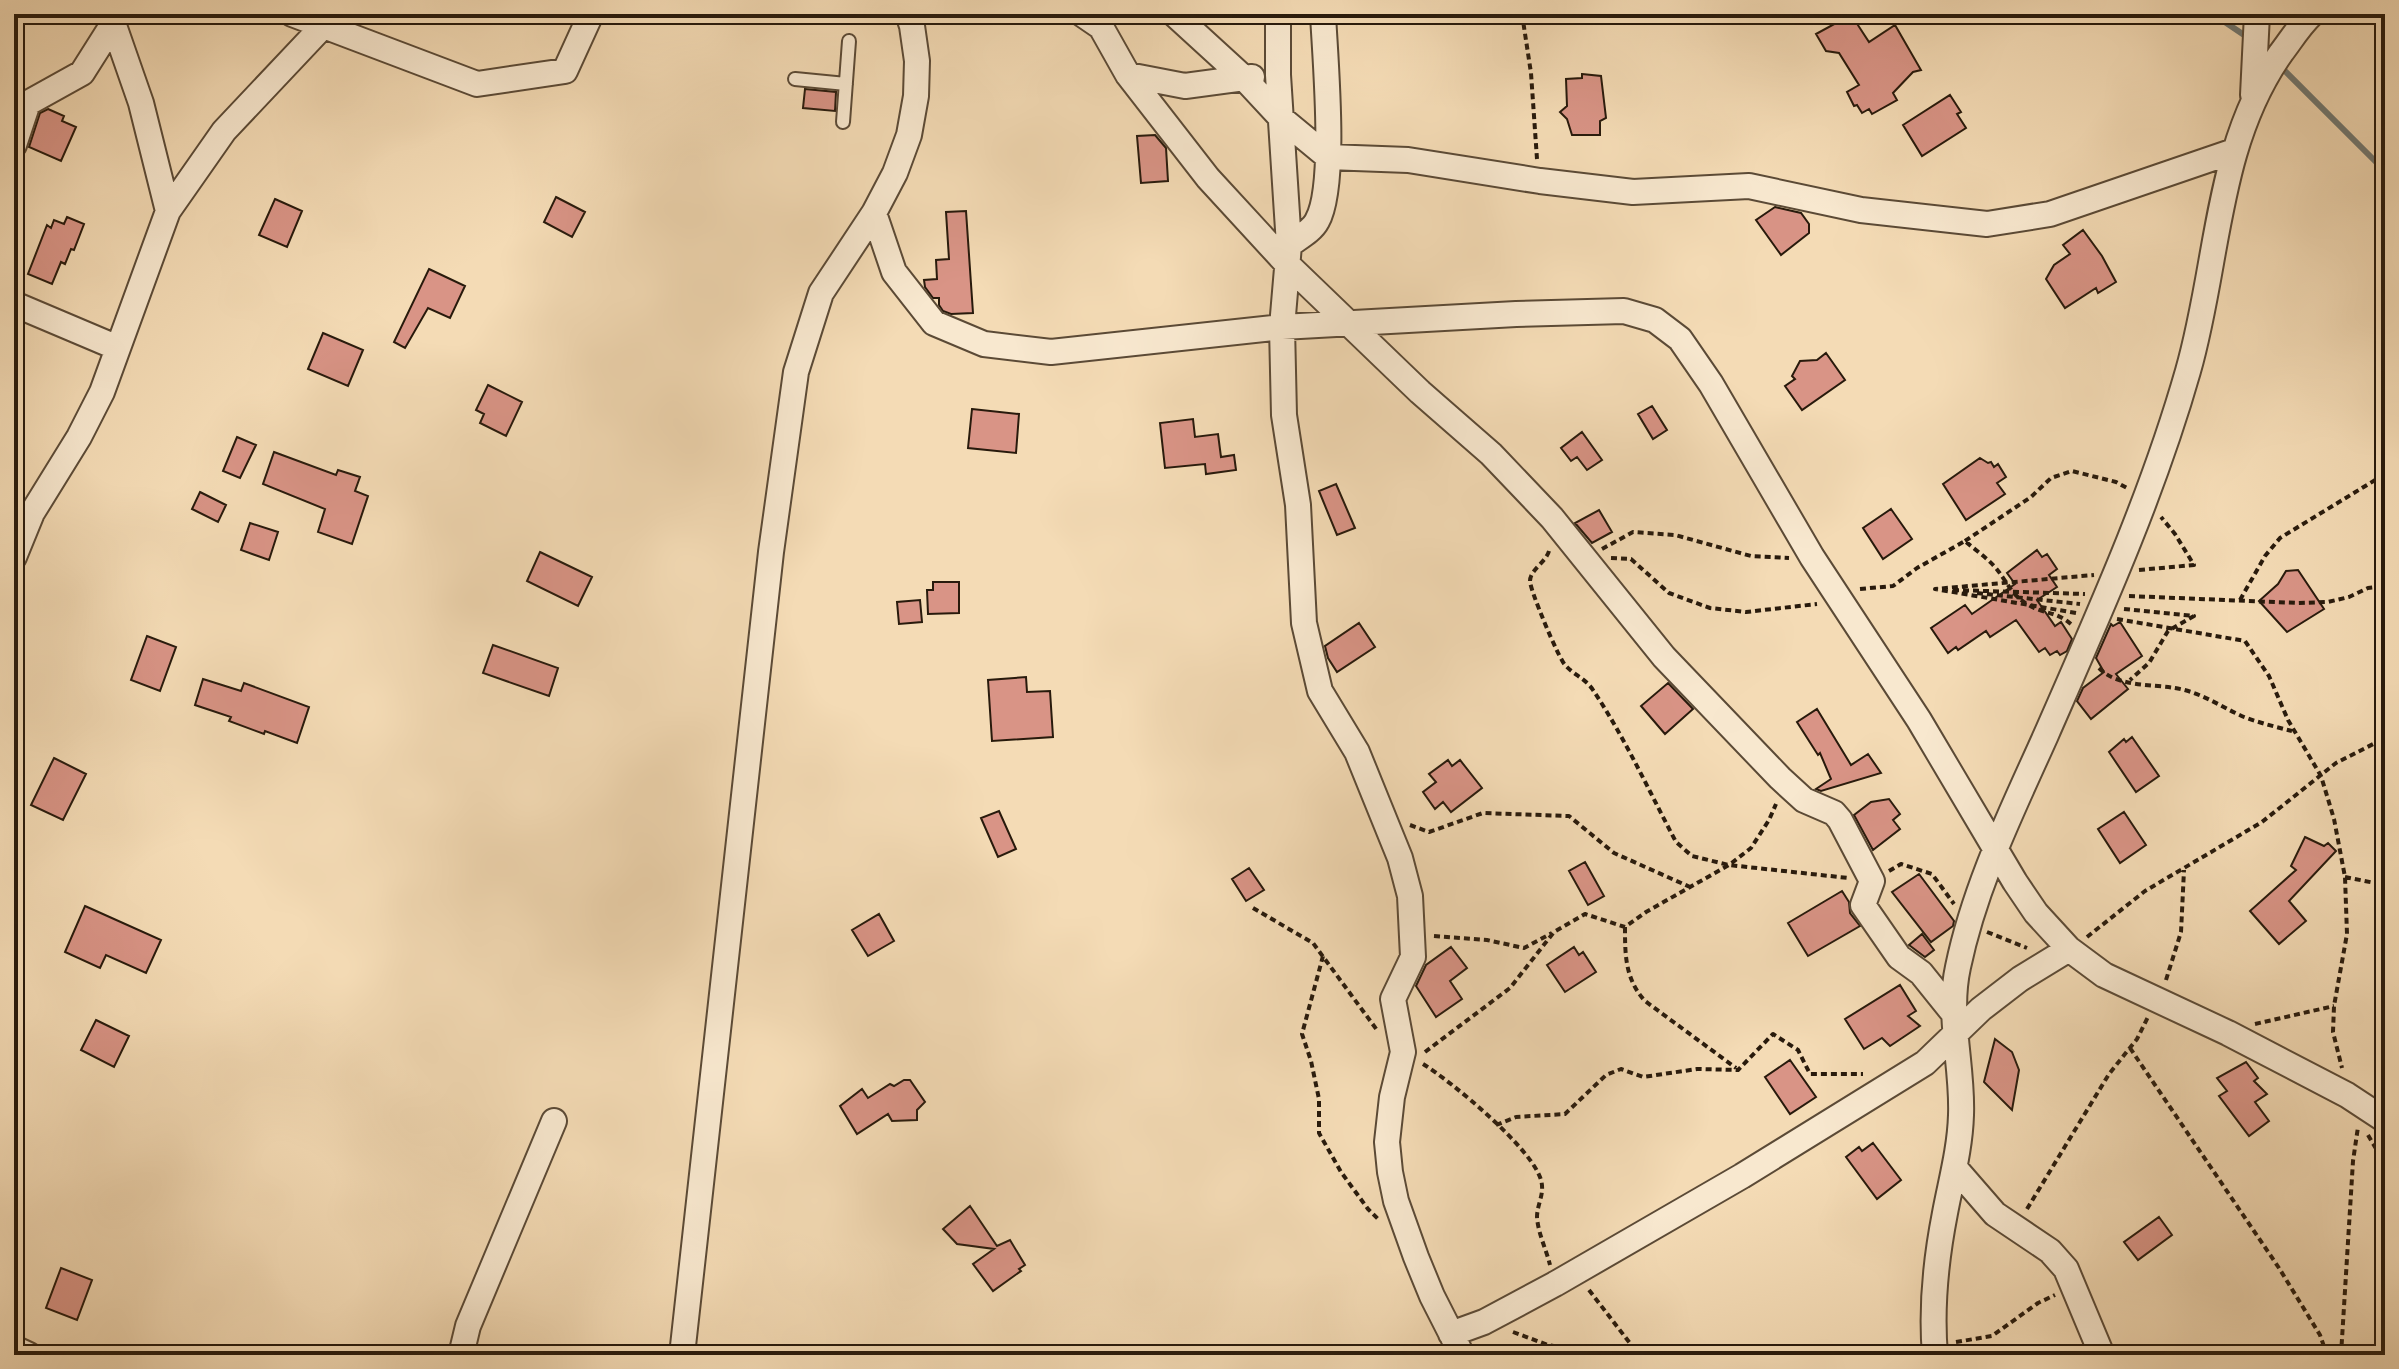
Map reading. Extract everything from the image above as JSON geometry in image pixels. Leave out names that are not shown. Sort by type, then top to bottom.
[{"type":"street","points":[[292,14],[477,84],[565,71],[591,14]]},
{"type":"street","points":[[682,1355],[771,552],[796,372],[821,293],[874,213],[895,173],[909,135],[916,96],[917,61],[908,14]]},
{"type":"street","points":[[1082,14],[1101,27],[1128,75],[1208,178],[1288,255],[1351,325],[1491,454],[1552,518],[1664,657],[1780,778],[1804,800],[1834,813],[1872,881],[1863,905],[1899,957],[1921,973],[1954,1025]]},
{"type":"street","points":[[1174,14],[1244,78],[1282,119],[1328,157],[1408,160],[1633,192],[1749,186],[1861,210],[1987,224],[2050,214],[2234,151]]},
{"type":"street","points":[[1278,14],[1278,75],[1288,255],[1282,327],[1284,415],[1298,505],[1304,623],[1320,691],[1357,752],[1383,815],[1410,896],[1413,957],[1393,999],[1403,1052],[1392,1097],[1387,1142],[1390,1172],[1396,1201],[1416,1257],[1456,1345],[1484,1322],[1742,1176],[1925,1063],[1954,1025],[2060,954]]},
{"type":"street","points":[[1288,255],[1317,221],[1323,201],[1328,157],[1323,14]]},
{"type":"street","points":[[2253,98],[2257,14]]},
{"type":"street","points":[[1935,1350],[1939,1251],[1961,1117],[1954,992],[1968,924],[1996,848],[2145,504],[2188,372],[2201,320],[2221,201],[2234,151],[2253,98],[2292,38],[2312,14]]},
{"type":"street","points":[[111,19],[141,103],[168,211]]},
{"type":"street","points":[[14,145],[28,103],[82,73],[111,19]]},
{"type":"street","points":[[14,557],[23,511],[79,437],[102,392],[168,211],[224,131],[324,25]]},
{"type":"street","points":[[1128,75],[1185,86],[1278,75]]},
{"type":"street","points":[[874,213],[894,272],[934,323],[984,344],[1051,352],[1282,327],[1516,314],[1624,311],[1655,320],[1680,339],[1711,384],[1812,557],[1919,720],[2060,954],[2228,1033],[2347,1095],[2385,1120]]},
{"type":"street","points":[[14,304],[118,348]]},
{"type":"street","points":[[461,1355],[468,1326],[554,1121]]},
{"type":"street","points":[[1955,1168],[1995,1214],[2050,1251],[2066,1269],[2102,1355]]},
{"type":"street","points":[[14,1348],[29,1355]]},
{"type":"lane","points":[[843,122],[849,41]]},
{"type":"lane","points":[[795,79],[846,84]]},
{"type":"path","points":[[1522,14],[1531,73],[1540,181]]},
{"type":"path","points":[[1603,557],[1631,559],[1669,593],[1710,608],[1746,612],[1816,604],[1863,588],[1893,586],[2031,497],[2051,478],[2072,471],[2116,482],[2131,490],[2175,534],[2194,565],[2133,571]]},
{"type":"path","points":[[2240,600],[2265,556],[2280,538],[2385,474]]},
{"type":"path","points":[[1552,518],[1549,553],[1532,573],[1530,584],[1563,663],[1592,688],[1676,842],[1692,856],[1729,865],[1872,881],[1901,864],[1932,874],[1968,924],[2060,954],[2145,891],[2262,822],[2349,755],[2385,738]]},
{"type":"path","points":[[1600,550],[1633,532],[1675,535],[1751,556],[1812,557]]},
{"type":"path","points":[[1965,541],[1995,567],[2011,592],[2038,610],[2060,614],[2080,631],[2078,649],[2107,677],[2139,686],[2196,693],[2245,717],[2295,732]]},
{"type":"path","points":[[1935,589],[2103,574]]},
{"type":"path","points":[[2118,596],[2328,602],[2368,588],[2385,586]]},
{"type":"path","points":[[1935,589],[2087,595]]},
{"type":"path","points":[[1935,589],[2090,615]]},
{"type":"path","points":[[2105,618],[2245,641],[2269,676],[2295,732],[2321,776],[2334,819],[2345,877],[2347,934],[2334,1006],[2334,1042],[2347,1095]]},
{"type":"path","points":[[1412,933],[1487,940],[1524,948],[1585,914],[1625,927],[1729,865],[1751,848],[1769,820],[1778,797],[1780,778]]},
{"type":"path","points":[[1383,815],[1429,832],[1483,813],[1569,816],[1614,853],[1690,887]]},
{"type":"path","points":[[2015,1228],[2158,1000],[2181,932],[2184,870]]},
{"type":"path","points":[[2345,877],[2385,885]]},
{"type":"path","points":[[1253,908],[1313,943],[1370,1023],[1403,1052]]},
{"type":"path","points":[[1625,927],[1625,949],[1632,987],[1645,1001],[1738,1070]]},
{"type":"path","points":[[1554,932],[1510,988],[1415,1059],[1471,1099],[1533,1164],[1541,1179],[1543,1193],[1537,1215],[1566,1278],[1639,1355]]},
{"type":"path","points":[[1323,956],[1302,1034],[1319,1099],[1319,1133],[1350,1185],[1387,1228]]},
{"type":"path","points":[[2228,1033],[2282,1016],[2334,1006]]},
{"type":"path","points":[[1496,1125],[1516,1117],[1565,1114],[1606,1075],[1621,1069],[1643,1077],[1697,1069],[1738,1070],[1773,1034],[1798,1050],[1810,1074],[1836,1076],[1874,1073]]},
{"type":"path","points":[[2130,1047],[2279,1268],[2320,1335],[2327,1355]]},
{"type":"path","points":[[2341,1355],[2353,1161],[2359,1120]]},
{"type":"path","points":[[1935,1350],[1992,1336],[2038,1303],[2075,1287]]},
{"type":"path","points":[[1484,1322],[1548,1345],[1604,1355]]},
{"type":"building","points":[[1847,17],[1854,19],[1869,42],[1895,25],[1921,70],[1913,72],[1893,93],[1897,100],[1872,114],[1869,109],[1862,113],[1857,105],[1854,106],[1847,92],[1859,85],[1839,53],[1826,51],[1816,34]]},
{"type":"building","points":[[1582,74],[1601,76],[1606,118],[1600,121],[1600,135],[1572,135],[1567,119],[1560,112],[1567,106],[1566,79],[1582,78]]},
{"type":"building","points":[[805,89],[836,92],[835,111],[803,108]]},
{"type":"building","points":[[1950,95],[1961,112],[1957,114],[1966,128],[1922,156],[1903,125]]},
{"type":"building","points":[[48,109],[64,116],[62,121],[76,127],[61,161],[29,147],[40,113]]},
{"type":"building","points":[[1155,135],[1166,148],[1168,181],[1141,183],[1137,136]]},
{"type":"building","points":[[556,197],[585,212],[572,237],[544,222]]},
{"type":"building","points":[[275,199],[302,211],[287,247],[259,235]]},
{"type":"building","points":[[1775,207],[1801,213],[1809,224],[1809,233],[1781,255],[1756,220]]},
{"type":"building","points":[[966,211],[973,313],[951,314],[943,311],[939,298],[933,298],[924,280],[937,279],[936,260],[949,259],[946,212]]},
{"type":"building","points":[[67,217],[84,224],[74,250],[71,249],[65,264],[61,262],[52,284],[28,274],[47,225],[51,228],[54,220],[64,224]]},
{"type":"building","points":[[2083,230],[2116,282],[2098,293],[2096,288],[2065,308],[2046,279],[2054,265],[2070,254],[2063,245]]},
{"type":"building","points":[[429,269],[465,286],[450,318],[428,308],[405,348],[394,342]]},
{"type":"building","points":[[323,333],[363,350],[348,386],[308,369]]},
{"type":"building","points":[[1826,353],[1845,380],[1802,410],[1785,386],[1795,379],[1792,376],[1800,361],[1817,360]]},
{"type":"building","points":[[488,385],[522,402],[506,436],[480,423],[484,414],[476,410]]},
{"type":"building","points":[[1652,406],[1667,430],[1653,439],[1638,414]]},
{"type":"building","points":[[972,409],[1019,414],[1016,453],[968,448]]},
{"type":"building","points":[[1193,419],[1195,437],[1218,434],[1221,457],[1234,455],[1236,470],[1206,474],[1205,464],[1165,468],[1160,423]]},
{"type":"building","points":[[1582,432],[1602,460],[1587,470],[1577,457],[1571,461],[1561,448]]},
{"type":"building","points":[[237,437],[256,445],[240,478],[223,471]]},
{"type":"building","points":[[274,452],[336,475],[338,470],[360,477],[355,491],[368,496],[352,544],[318,532],[325,509],[263,484]]},
{"type":"building","points":[[1980,458],[1991,462],[1994,467],[1998,464],[2006,477],[1997,483],[2005,494],[1966,520],[1943,484]]},
{"type":"building","points":[[1336,484],[1355,528],[1337,535],[1319,491]]},
{"type":"building","points":[[200,492],[226,505],[218,522],[192,509]]},
{"type":"building","points":[[1891,509],[1912,539],[1883,559],[1863,528]]},
{"type":"building","points":[[1599,510],[1612,532],[1592,543],[1575,523]]},
{"type":"building","points":[[250,523],[278,532],[269,560],[241,550]]},
{"type":"building","points":[[2037,550],[2042,557],[2047,554],[2057,569],[2049,575],[2057,587],[2037,600],[2055,626],[2061,622],[2072,639],[2067,651],[2050,655],[2045,648],[2039,652],[2016,620],[1990,637],[1986,631],[1958,650],[1956,647],[1948,653],[1931,628],[1965,605],[1972,614],[2015,584],[2007,573]]},
{"type":"building","points":[[540,552],[592,577],[578,606],[527,581]]},
{"type":"building","points":[[2298,570],[2324,609],[2287,632],[2259,601],[2278,584],[2286,571]]},
{"type":"building","points":[[933,582],[959,582],[959,613],[928,614],[927,590],[933,590]]},
{"type":"building","points":[[920,600],[922,622],[899,624],[897,602]]},
{"type":"building","points":[[2120,622],[2142,656],[2116,674],[2128,689],[2091,719],[2077,701],[2083,688],[2104,672],[2096,658],[2111,624]]},
{"type":"building","points":[[1359,623],[1375,647],[1337,672],[1325,646]]},
{"type":"building","points":[[147,636],[176,647],[160,691],[131,680]]},
{"type":"building","points":[[493,645],[558,668],[549,696],[483,673]]},
{"type":"building","points":[[1026,677],[1027,692],[1050,691],[1053,737],[992,741],[988,680]]},
{"type":"building","points":[[203,679],[241,691],[244,683],[309,707],[297,743],[229,721],[231,717],[195,705]]},
{"type":"building","points":[[1668,683],[1693,709],[1665,734],[1641,706]]},
{"type":"building","points":[[1817,709],[1851,765],[1868,754],[1881,773],[1821,791],[1816,789],[1831,779],[1820,753],[1818,755],[1797,722]]},
{"type":"building","points":[[2132,737],[2159,776],[2136,792],[2109,752],[2124,739],[2126,742]]},
{"type":"building","points":[[54,758],[86,774],[63,820],[31,805]]},
{"type":"building","points":[[1448,760],[1452,766],[1460,760],[1482,788],[1451,812],[1443,802],[1435,809],[1423,792],[1436,782],[1429,774]]},
{"type":"building","points":[[1889,799],[1900,814],[1893,820],[1900,829],[1873,850],[1854,815],[1871,802]]},
{"type":"building","points":[[999,811],[1016,849],[998,857],[981,818]]},
{"type":"building","points":[[2124,812],[2146,845],[2120,863],[2098,829]]},
{"type":"building","points":[[2305,837],[2324,846],[2328,843],[2336,851],[2289,901],[2306,921],[2279,944],[2250,911],[2296,870],[2291,866]]},
{"type":"building","points":[[1585,862],[1604,896],[1588,905],[1569,871]]},
{"type":"building","points":[[1249,868],[1264,890],[1246,901],[1232,879]]},
{"type":"building","points":[[1919,874],[1954,921],[1953,926],[1931,942],[1892,892]]},
{"type":"building","points":[[1842,891],[1849,902],[1850,913],[1860,926],[1808,956],[1788,923]]},
{"type":"building","points":[[85,906],[161,940],[146,973],[106,955],[100,968],[65,952]]},
{"type":"building","points":[[879,914],[894,941],[868,956],[852,930]]},
{"type":"building","points":[[1922,934],[1934,950],[1925,957],[1909,945]]},
{"type":"building","points":[[1451,947],[1467,968],[1450,981],[1462,999],[1436,1017],[1416,986],[1426,965]]},
{"type":"building","points":[[1574,947],[1579,955],[1583,952],[1596,972],[1565,992],[1547,965]]},
{"type":"building","points":[[1900,985],[1916,1011],[1908,1016],[1920,1026],[1890,1046],[1882,1038],[1864,1049],[1845,1019]]},
{"type":"building","points":[[96,1020],[129,1036],[114,1067],[81,1050]]},
{"type":"building","points":[[1995,1039],[2012,1052],[2019,1070],[2012,1110],[1984,1082]]},
{"type":"building","points":[[1790,1060],[1816,1097],[1790,1114],[1765,1077]]},
{"type":"building","points":[[2246,1062],[2258,1078],[2254,1081],[2267,1094],[2255,1102],[2269,1121],[2249,1136],[2219,1096],[2227,1091],[2217,1078]]},
{"type":"building","points":[[910,1080],[925,1102],[917,1110],[917,1120],[892,1121],[888,1114],[857,1134],[840,1106],[862,1089],[868,1098],[890,1084],[894,1086]]},
{"type":"building","points":[[1873,1143],[1901,1180],[1877,1199],[1846,1157],[1859,1147],[1862,1151]]},
{"type":"building","points":[[970,1206],[997,1246],[1010,1240],[1025,1265],[993,1291],[973,1264],[994,1249],[957,1244],[943,1229]]},
{"type":"building","points":[[2159,1217],[2172,1235],[2138,1260],[2124,1242]]},
{"type":"building","points":[[61,1268],[92,1280],[77,1320],[46,1308]]},
{"type":"waterway","points":[[2213,14],[2250,39]]},
{"type":"waterway","points":[[2279,65],[2385,171]]}]
